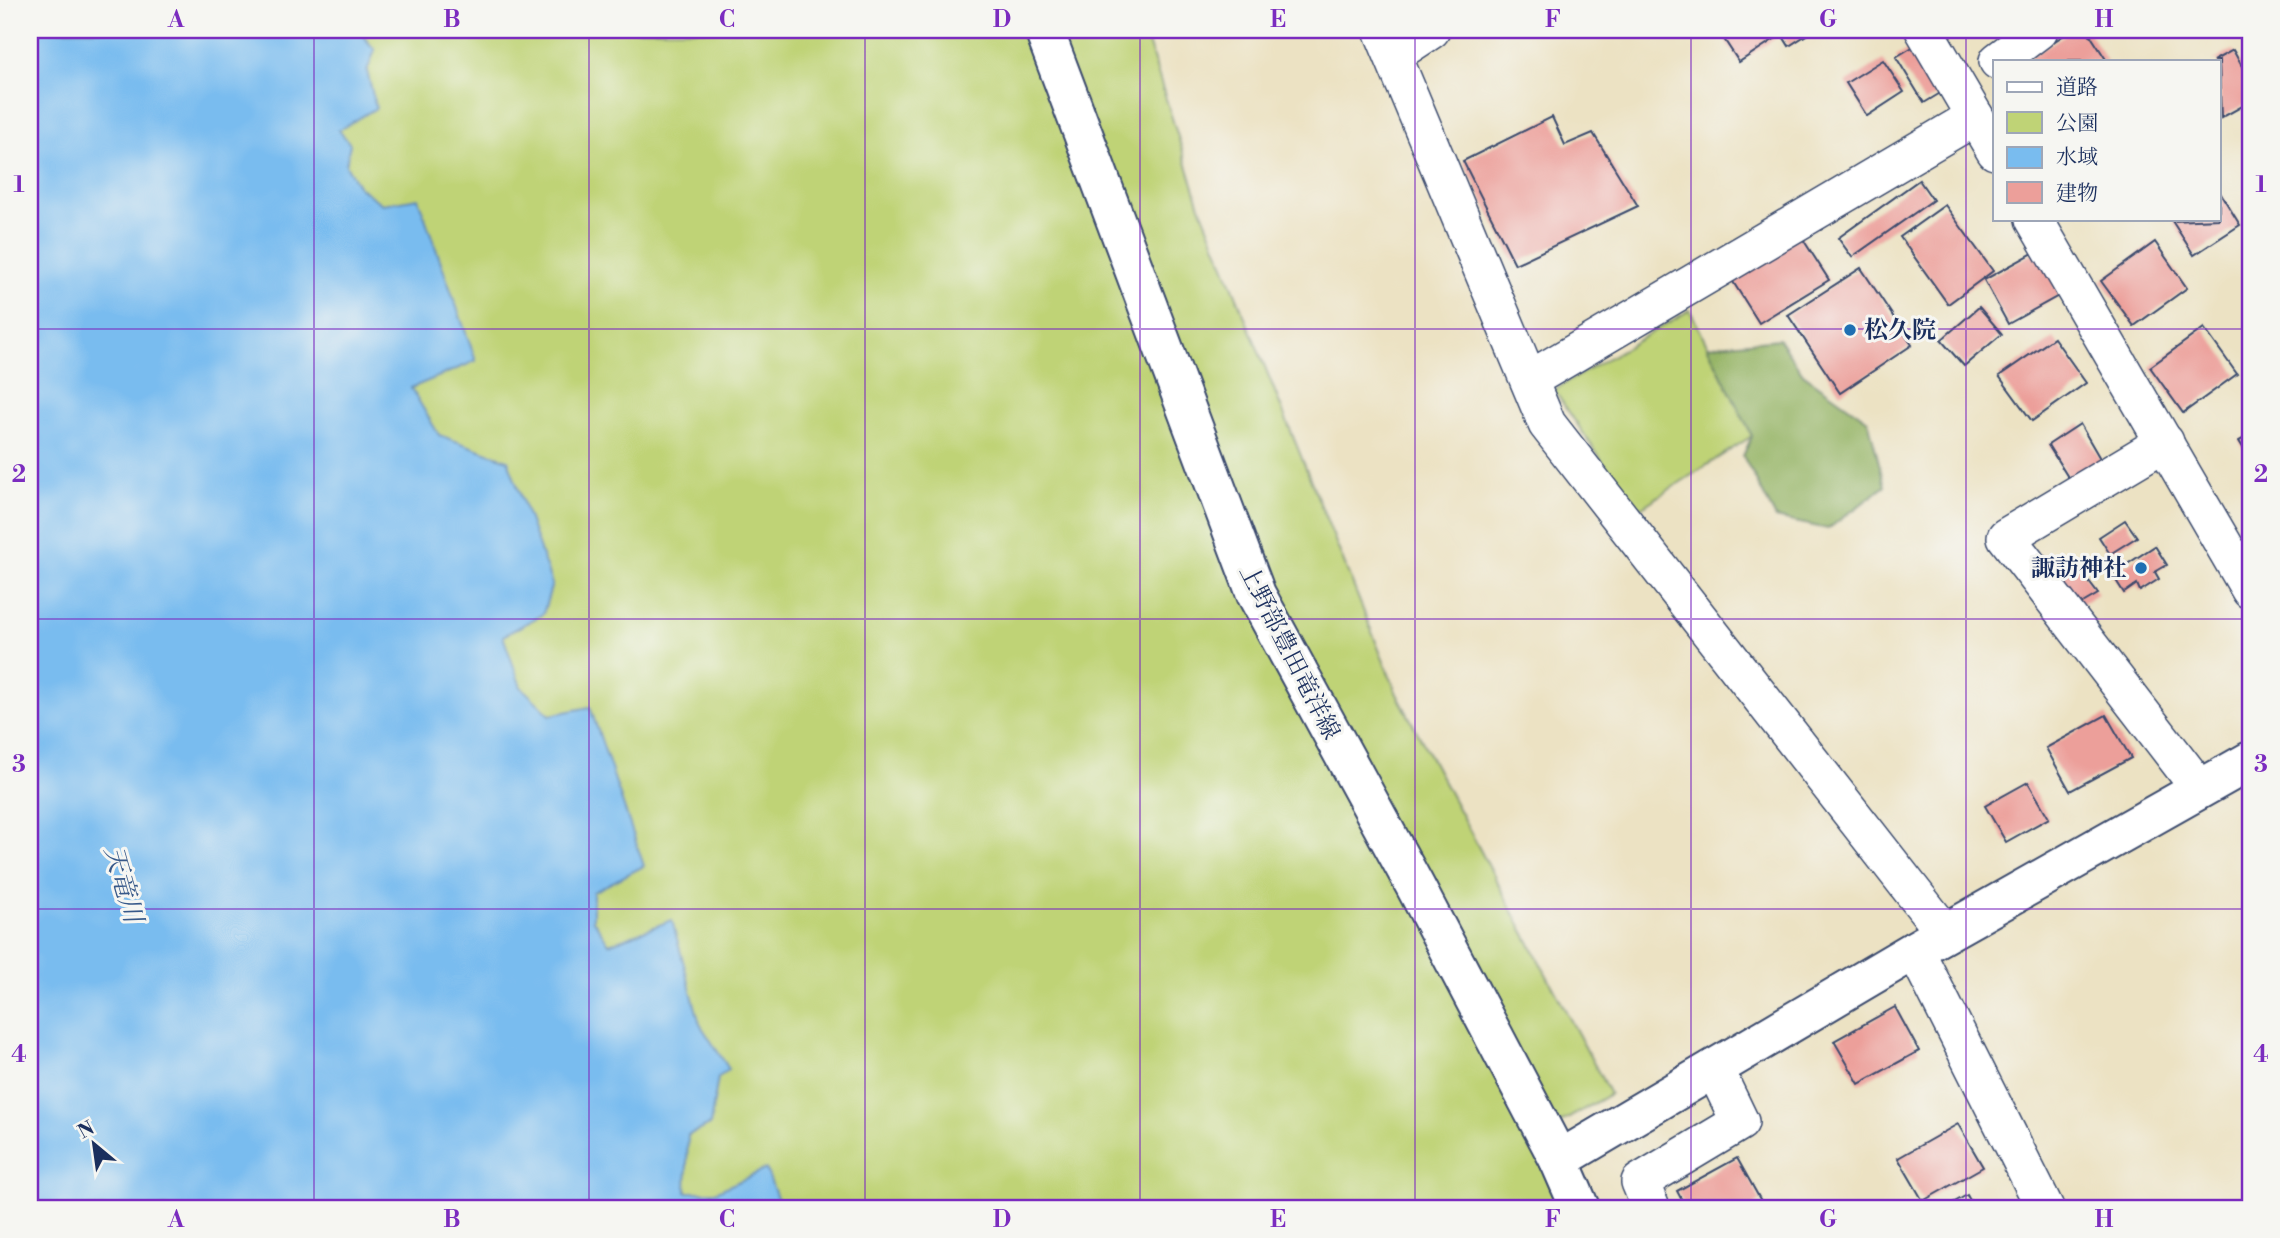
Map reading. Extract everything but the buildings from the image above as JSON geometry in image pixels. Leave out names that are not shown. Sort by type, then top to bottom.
[{"type":"main road","name":"上野部豊田竜洋線","points":[[1044,30],[1256,594],[1559,1160],[1580,1208]]},
{"type":"main road","points":[[1559,1160],[1930,941],[2250,761]]},
{"type":"street","points":[[1431,30],[1387,42],[1547,425],[1930,941],[2045,1208]]},
{"type":"street","points":[[1924,30],[1993,148]]},
{"type":"street","points":[[1999,60],[2039,30]]},
{"type":"street","points":[[1529,380],[1967,104],[1993,66]]},
{"type":"street","points":[[2035,220],[2250,590]]},
{"type":"street","points":[[2165,442],[2006,537],[2200,789]]},
{"type":"street","points":[[1651,1208],[1640,1182],[1740,1122],[1714,1068]]},
{"type":"green space","points":[[306,30],[1144,30],[1200,206],[1397,694],[1610,1094],[1533,1139],[1559,1208],[693,1208],[468,584]]},
{"type":"green space","points":[[1690,310],[1752,436],[1636,511],[1554,390]]},
{"type":"green space","points":[[1779,339],[1803,374],[1868,420],[1885,486],[1828,529],[1776,518],[1743,456],[1752,436],[1707,346]]},
{"type":"water","name":"天竜川","points":[[30,30],[358,30],[375,50],[367,71],[376,108],[339,130],[350,144],[346,165],[359,187],[382,204],[418,198],[476,361],[411,388],[439,435],[508,460],[552,584],[543,614],[503,636],[521,687],[550,715],[590,707],[644,866],[593,892],[593,920],[609,944],[672,920],[700,1024],[729,1069],[718,1078],[710,1125],[688,1135],[686,1192],[715,1192],[766,1169],[781,1208],[30,1208]]},
{"type":"place","name":"松久院","points":[[1850,330]]},
{"type":"place","name":"諏訪神社","points":[[2141,568]]}]
